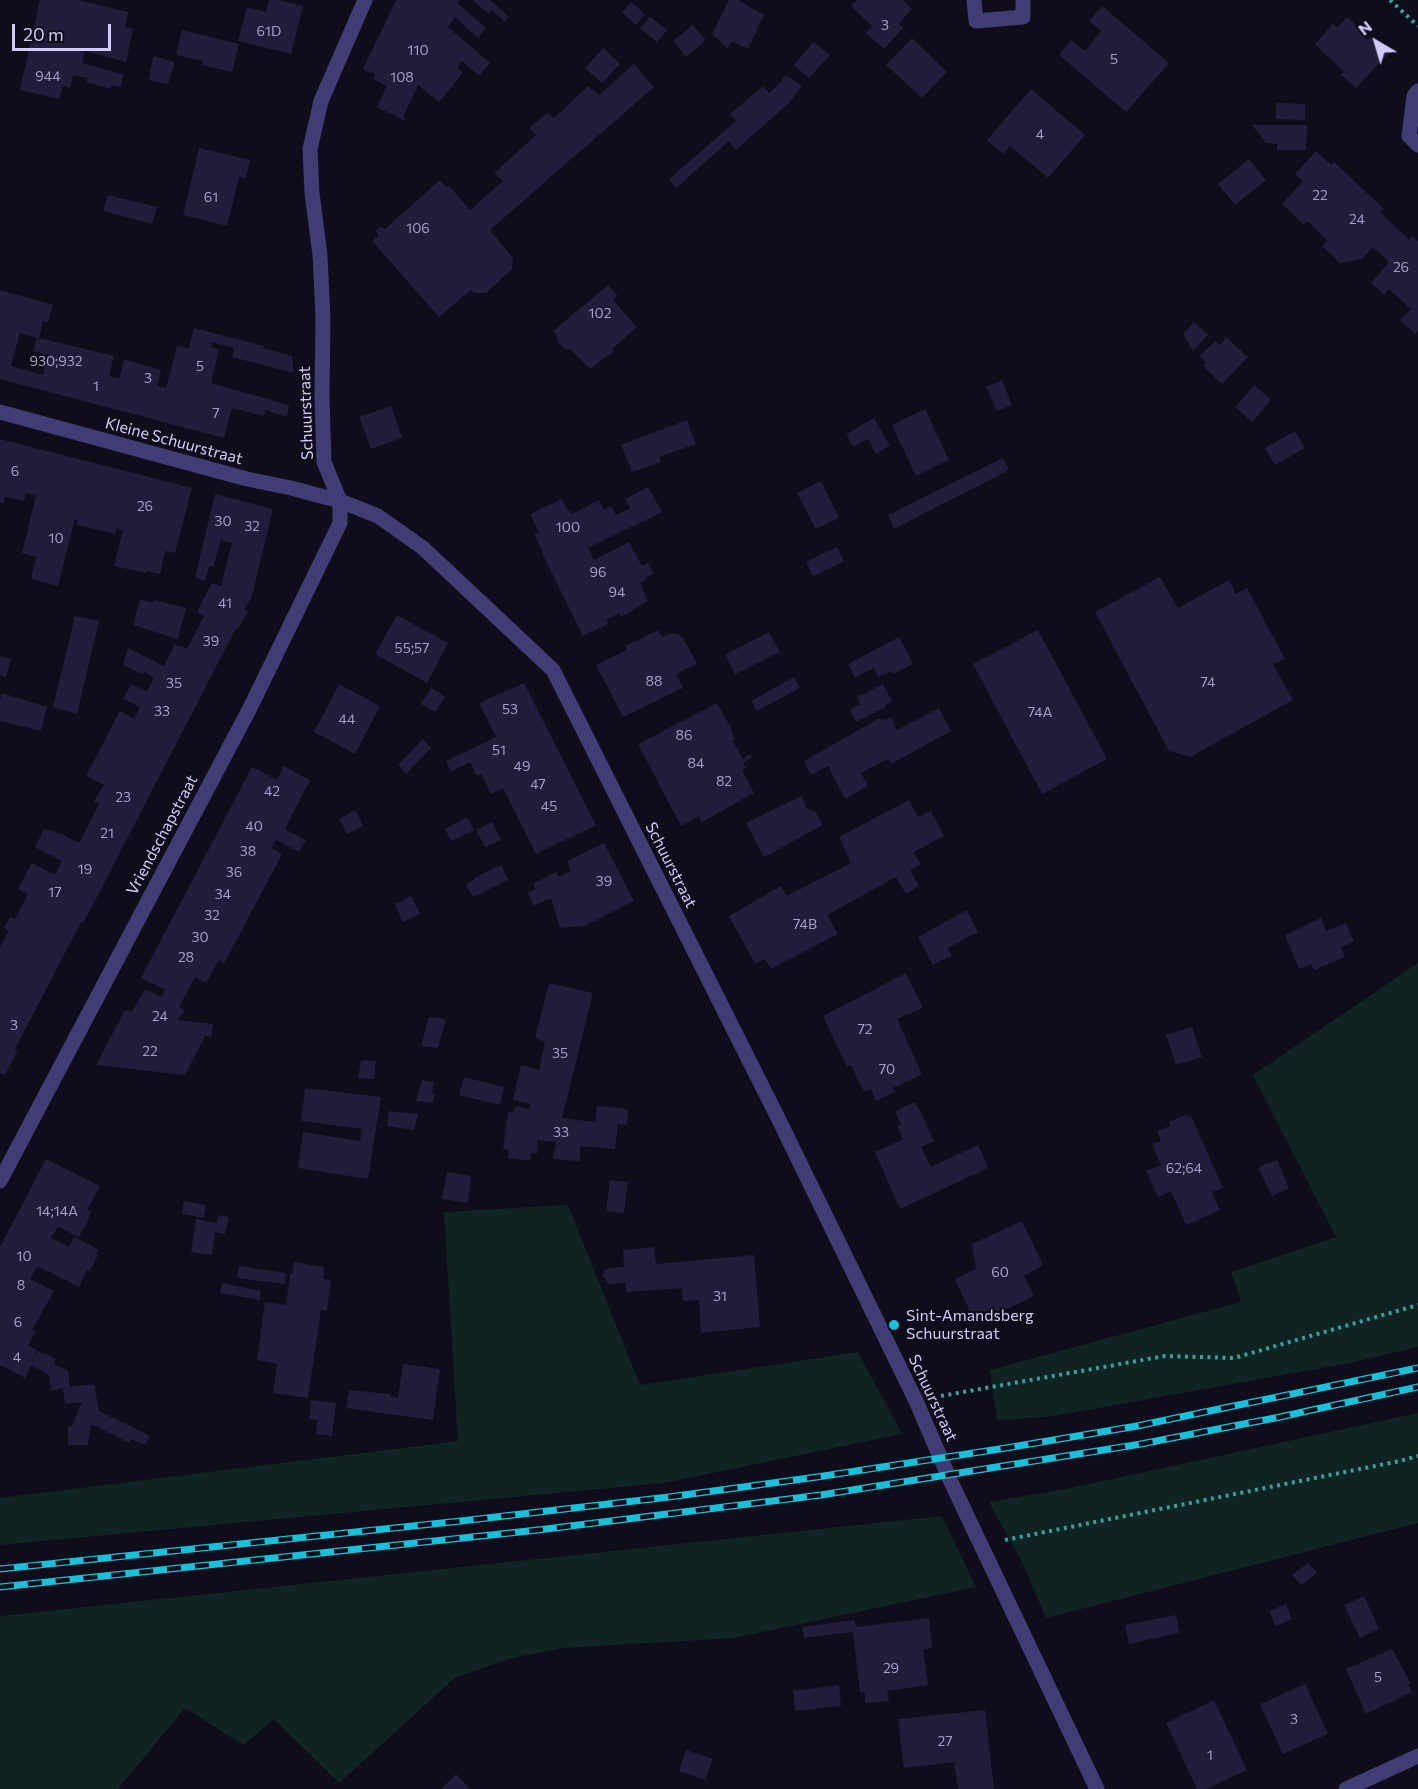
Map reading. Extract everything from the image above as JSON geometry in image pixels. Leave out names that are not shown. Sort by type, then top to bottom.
[{"type":"street","name":"Schuurstraat","points":[[365,0],[321,102],[309,149],[320,255],[324,462],[340,501],[378,516],[423,548],[553,670],[774,1109],[916,1401],[981,1545],[1097,1789]]},
{"type":"street","points":[[974,0],[976,21],[1023,17],[1023,0]]},
{"type":"street","points":[[1418,91],[1414,96],[1409,136],[1418,145]]},
{"type":"street","name":"Kleine Schuurstraat","points":[[0,412],[247,479],[340,501]]},
{"type":"street","name":"Vriendschapstraat","points":[[0,1181],[249,708],[340,523],[340,501]]},
{"type":"street","points":[[1346,1789],[1418,1756]]},
{"type":"path","points":[[1390,0],[1418,26]]},
{"type":"path","points":[[916,1401],[1165,1356],[1234,1358],[1418,1305]]},
{"type":"path","points":[[981,1545],[1418,1456]]},
{"type":"green space","points":[[1418,963],[1418,1347],[1350,1363],[1054,1416],[997,1421],[990,1370],[1241,1302],[1231,1272],[1336,1237],[1253,1075]]},
{"type":"green space","points":[[568,1205],[640,1385],[858,1352],[902,1434],[664,1483],[0,1545],[0,1498],[458,1441],[444,1212]]},
{"type":"green space","points":[[1418,1413],[1418,1523],[1046,1618],[1024,1566],[989,1502],[1066,1489]]},
{"type":"green space","points":[[942,1516],[976,1587],[734,1638],[564,1648],[512,1658],[456,1677],[339,1783],[274,1719],[243,1745],[185,1708],[118,1789],[0,1789],[0,1616]]},
{"type":"building","points":[[40,0],[78,0],[128,12],[125,27],[133,29],[126,62],[85,51],[82,63],[123,74],[121,87],[111,85],[111,89],[86,82],[88,78],[73,75],[70,88],[63,86],[59,99],[20,90]]},
{"type":"building","points":[[269,0],[303,6],[291,54],[238,41],[247,7],[266,12]]},
{"type":"building","points":[[396,0],[460,0],[457,3],[486,28],[478,38],[455,17],[448,27],[490,63],[479,76],[462,61],[457,67],[463,73],[439,102],[418,85],[403,117],[405,121],[377,107],[387,86],[373,79],[375,74],[363,69]]},
{"type":"building","points":[[472,0],[490,0],[509,17],[505,22],[492,10],[489,14]]},
{"type":"building","points":[[729,0],[738,0],[764,15],[748,49],[733,41],[727,48],[712,34]]},
{"type":"building","points":[[857,0],[903,0],[912,8],[899,24],[903,28],[884,49],[866,33],[872,26],[851,6]]},
{"type":"building","points":[[631,2],[645,14],[636,25],[622,13]]},
{"type":"building","points":[[1102,6],[1169,63],[1126,112],[1059,55],[1071,40],[1085,51],[1101,31],[1089,21]]},
{"type":"building","points":[[650,17],[667,30],[657,42],[640,28]]},
{"type":"building","points":[[1347,17],[1359,28],[1359,32],[1367,40],[1370,37],[1388,54],[1356,88],[1341,75],[1344,72],[1315,44],[1333,24],[1337,28]]},
{"type":"building","points":[[693,25],[706,40],[686,57],[673,41]]},
{"type":"building","points":[[182,30],[239,44],[232,72],[202,65],[203,61],[176,55]]},
{"type":"building","points":[[912,38],[947,72],[922,98],[886,65]]},
{"type":"building","points":[[813,42],[830,55],[809,78],[794,65]]},
{"type":"building","points":[[603,48],[620,64],[602,83],[585,68]]},
{"type":"building","points":[[153,56],[175,62],[168,84],[149,80]]},
{"type":"building","points":[[634,64],[654,87],[490,230],[513,258],[512,269],[486,293],[474,293],[471,290],[439,317],[372,241],[378,236],[376,231],[380,227],[385,229],[440,180],[447,188],[449,186],[470,210],[503,181],[494,173],[536,135],[529,128],[547,113],[554,118],[588,86],[599,95]]},
{"type":"building","points":[[786,75],[802,86],[789,103],[736,150],[729,141],[676,188],[669,179],[736,121],[730,114],[763,86],[769,93]]},
{"type":"building","points":[[1031,89],[1085,135],[1048,178],[1010,146],[1003,154],[987,140]]},
{"type":"building","points":[[1276,103],[1305,104],[1305,120],[1276,119]]},
{"type":"building","points":[[1252,125],[1307,125],[1306,150],[1277,150],[1277,144],[1266,143]]},
{"type":"building","points":[[199,148],[250,160],[246,178],[239,177],[227,226],[183,215]]},
{"type":"building","points":[[1316,151],[1331,165],[1334,162],[1384,209],[1380,212],[1409,240],[1412,235],[1418,241],[1418,331],[1415,334],[1400,320],[1411,309],[1389,289],[1384,295],[1371,283],[1389,262],[1373,247],[1362,259],[1340,263],[1322,246],[1328,241],[1307,221],[1304,225],[1282,204],[1303,181],[1295,174]]},
{"type":"building","points":[[1249,159],[1266,180],[1235,205],[1218,184]]},
{"type":"building","points":[[108,195],[157,207],[152,224],[103,211]]},
{"type":"building","points":[[608,285],[618,296],[613,300],[637,327],[612,349],[614,351],[590,369],[570,349],[565,349],[558,343],[553,331]]},
{"type":"building","points":[[0,290],[53,305],[48,323],[43,321],[39,338],[114,356],[109,376],[119,379],[124,359],[161,370],[157,386],[166,388],[177,346],[189,349],[194,328],[264,346],[263,348],[292,356],[294,373],[232,357],[234,348],[212,342],[211,347],[219,349],[211,383],[289,405],[287,417],[265,410],[264,416],[232,408],[224,438],[0,379]],"holes":[[[20,333],[37,338],[33,351],[48,355],[43,375],[11,366]]]},
{"type":"building","points":[[1194,322],[1208,335],[1193,351],[1183,334]]},
{"type":"building","points":[[1226,337],[1248,357],[1222,384],[1203,366],[1206,363],[1200,356],[1215,341],[1220,345]]},
{"type":"building","points":[[1002,380],[1012,405],[997,411],[986,387]]},
{"type":"building","points":[[1254,385],[1271,400],[1252,422],[1235,407]]},
{"type":"building","points":[[391,406],[402,438],[371,449],[359,417]]},
{"type":"building","points":[[925,409],[949,460],[916,476],[892,425]]},
{"type":"building","points":[[874,418],[890,446],[876,454],[868,439],[853,447],[846,434]]},
{"type":"building","points":[[687,420],[696,444],[659,457],[661,462],[632,472],[621,445]]},
{"type":"building","points":[[1295,431],[1305,448],[1275,465],[1265,448]]},
{"type":"building","points":[[0,439],[192,488],[175,553],[165,551],[160,574],[114,566],[123,530],[116,528],[115,534],[77,525],[78,520],[75,519],[58,586],[31,579],[36,557],[22,553],[36,496],[26,493],[24,501],[5,497],[4,503],[0,503]]},
{"type":"building","points":[[1003,458],[1009,470],[894,529],[888,515]]},
{"type":"building","points":[[821,481],[839,518],[816,529],[797,493]]},
{"type":"building","points":[[648,487],[662,512],[588,548],[594,560],[629,542],[642,566],[648,563],[654,574],[646,577],[647,579],[640,583],[648,601],[621,617],[619,613],[606,620],[608,624],[583,636],[542,553],[534,534],[539,532],[530,514],[562,499],[572,514],[599,500],[604,510],[611,506],[616,515],[630,508],[625,499]]},
{"type":"building","points":[[215,494],[273,509],[252,596],[244,610],[248,612],[238,629],[236,628],[97,897],[83,923],[81,922],[15,1049],[18,1050],[5,1075],[0,1073],[0,947],[9,930],[4,928],[10,917],[15,919],[28,894],[18,889],[32,863],[55,875],[62,861],[35,847],[44,829],[59,833],[79,843],[99,804],[94,801],[104,785],[86,776],[120,711],[134,719],[140,707],[123,699],[131,684],[147,691],[154,678],[123,665],[128,648],[164,666],[175,644],[187,649],[204,616],[197,612],[212,583],[221,586],[232,543],[221,540],[213,567],[209,566],[205,581],[195,578]]},
{"type":"building","points":[[837,547],[844,561],[813,576],[806,562]]},
{"type":"building","points":[[1160,577],[1178,608],[1229,580],[1236,594],[1247,588],[1285,659],[1273,664],[1293,700],[1190,757],[1169,751],[1095,612]]},
{"type":"building","points":[[140,599],[186,608],[178,639],[133,625]]},
{"type":"building","points":[[397,615],[448,643],[427,683],[375,654]]},
{"type":"building","points":[[75,616],[99,621],[77,714],[53,707]]},
{"type":"building","points":[[658,630],[662,637],[671,633],[683,638],[697,664],[676,674],[683,688],[623,717],[596,665],[627,650],[625,646]]},
{"type":"building","points":[[1038,630],[1107,759],[1042,794],[973,664]]},
{"type":"building","points":[[769,632],[780,652],[735,674],[725,655]]},
{"type":"building","points":[[899,637],[913,664],[893,674],[892,671],[878,677],[874,668],[855,678],[848,664]]},
{"type":"building","points":[[0,656],[11,659],[6,677],[0,675]]},
{"type":"building","points":[[794,677],[800,688],[757,711],[751,701]]},
{"type":"building","points":[[524,683],[596,825],[536,854],[503,788],[491,794],[481,773],[477,776],[470,762],[451,772],[446,761],[496,737],[479,703]]},
{"type":"building","points":[[339,684],[380,706],[355,754],[314,732]]},
{"type":"building","points":[[883,684],[892,701],[885,705],[886,707],[856,722],[851,712],[852,708],[860,704],[857,697]]},
{"type":"building","points":[[431,688],[445,697],[435,712],[421,704]]},
{"type":"building","points":[[2,693],[47,707],[41,731],[0,721]]},
{"type":"building","points":[[717,703],[730,726],[735,739],[732,740],[743,759],[750,754],[752,757],[743,763],[746,768],[742,770],[754,793],[702,822],[699,816],[681,826],[638,744]]},
{"type":"building","points":[[939,708],[951,731],[891,764],[888,759],[861,773],[868,786],[845,799],[828,766],[811,775],[804,761],[878,719],[885,720],[891,717],[897,730]]},
{"type":"building","points":[[423,739],[431,748],[406,774],[398,765]]},
{"type":"building","points":[[284,766],[310,780],[285,829],[306,840],[299,852],[276,840],[272,848],[282,854],[224,964],[219,960],[206,983],[195,977],[179,1007],[185,1010],[178,1020],[213,1024],[211,1037],[205,1036],[185,1075],[96,1065],[125,1010],[132,1012],[145,989],[161,997],[165,990],[141,978],[252,767],[277,780]]},
{"type":"building","points":[[801,796],[807,809],[816,812],[823,825],[764,857],[746,823]]},
{"type":"building","points":[[909,800],[918,817],[931,811],[944,836],[914,852],[921,865],[910,870],[919,886],[906,894],[896,877],[827,915],[838,934],[771,969],[765,959],[755,964],[729,916],[781,886],[787,896],[851,863],[839,837]]},
{"type":"building","points":[[356,810],[363,826],[347,834],[339,819]]},
{"type":"building","points":[[467,817],[474,830],[451,841],[445,829]]},
{"type":"building","points":[[492,822],[501,840],[485,847],[476,830]]},
{"type":"building","points":[[604,843],[634,901],[585,926],[560,928],[551,898],[534,906],[528,893],[536,889],[533,884],[556,872],[559,877],[571,871],[567,861]]},
{"type":"building","points":[[501,865],[508,880],[473,897],[466,884]]},
{"type":"building","points":[[411,896],[420,914],[403,922],[395,904]]},
{"type":"building","points":[[967,910],[978,932],[948,948],[951,956],[933,965],[918,937]]},
{"type":"building","points":[[1321,918],[1326,931],[1346,923],[1354,942],[1341,947],[1345,957],[1314,970],[1311,964],[1299,969],[1285,935]]},
{"type":"building","points":[[906,973],[923,1008],[897,1019],[922,1074],[893,1088],[895,1092],[876,1101],[871,1089],[864,1092],[851,1065],[847,1067],[823,1016]]},
{"type":"building","points":[[549,983],[593,993],[562,1118],[595,1122],[597,1106],[628,1109],[627,1125],[618,1124],[615,1149],[580,1146],[580,1161],[553,1159],[556,1142],[538,1140],[537,1154],[531,1153],[530,1161],[508,1158],[509,1150],[503,1149],[508,1112],[513,1113],[515,1106],[529,1109],[531,1104],[513,1100],[521,1065],[539,1070],[545,1042],[535,1038]]},
{"type":"building","points":[[429,1017],[446,1019],[438,1048],[421,1046]]},
{"type":"building","points":[[1192,1027],[1202,1057],[1176,1065],[1166,1035]]},
{"type":"building","points":[[361,1060],[376,1061],[374,1079],[358,1078]]},
{"type":"building","points":[[464,1077],[504,1087],[500,1105],[459,1095]]},
{"type":"building","points":[[422,1080],[434,1082],[433,1103],[416,1101]]},
{"type":"building","points":[[305,1088],[381,1097],[368,1179],[298,1168],[303,1132],[360,1141],[362,1129],[301,1121]]},
{"type":"building","points":[[915,1102],[934,1141],[921,1147],[931,1167],[978,1145],[988,1168],[900,1209],[875,1152],[903,1139],[897,1126],[901,1124],[895,1111]]},
{"type":"building","points":[[389,1111],[418,1114],[414,1130],[387,1126]]},
{"type":"building","points":[[1187,1114],[1191,1116],[1223,1188],[1212,1192],[1220,1210],[1186,1225],[1171,1191],[1158,1197],[1146,1171],[1161,1165],[1152,1144],[1161,1141],[1157,1131],[1170,1126],[1169,1122]]},
{"type":"building","points":[[46,1159],[100,1186],[87,1210],[91,1212],[79,1237],[58,1227],[51,1238],[69,1247],[74,1237],[98,1249],[96,1254],[98,1255],[90,1271],[87,1270],[79,1287],[37,1266],[30,1279],[54,1291],[32,1330],[36,1331],[28,1346],[37,1350],[32,1362],[38,1351],[56,1359],[54,1364],[68,1371],[70,1387],[94,1384],[99,1411],[150,1436],[145,1445],[131,1439],[129,1443],[91,1424],[88,1445],[68,1445],[68,1427],[71,1427],[82,1402],[65,1404],[63,1388],[51,1391],[49,1375],[31,1365],[25,1378],[0,1365],[0,1247]]},
{"type":"building","points":[[1277,1160],[1289,1188],[1272,1196],[1258,1167]]},
{"type":"building","points":[[447,1172],[471,1176],[468,1203],[442,1199]]},
{"type":"building","points":[[610,1180],[628,1182],[624,1213],[606,1211]]},
{"type":"building","points":[[184,1201],[206,1205],[204,1218],[182,1214]]},
{"type":"building","points":[[218,1215],[229,1217],[225,1234],[215,1232],[212,1255],[191,1252],[196,1219],[217,1223]]},
{"type":"building","points":[[1022,1221],[1043,1265],[1024,1276],[1034,1296],[976,1324],[955,1279],[976,1269],[972,1244]]},
{"type":"building","points":[[654,1247],[656,1264],[754,1255],[760,1327],[701,1333],[699,1300],[683,1301],[682,1288],[626,1292],[626,1283],[608,1284],[602,1273],[605,1273],[604,1269],[624,1267],[623,1250]]},
{"type":"building","points":[[294,1262],[324,1267],[323,1279],[331,1280],[327,1311],[321,1310],[308,1398],[273,1393],[277,1364],[257,1360],[265,1302],[286,1305]]},
{"type":"building","points":[[239,1266],[286,1273],[285,1284],[237,1278]]},
{"type":"building","points":[[222,1283],[261,1291],[260,1300],[220,1293]]},
{"type":"building","points":[[403,1364],[440,1369],[433,1420],[346,1408],[349,1390],[390,1394],[398,1398]]},
{"type":"building","points":[[311,1400],[336,1403],[332,1436],[316,1434],[318,1420],[309,1419]]},
{"type":"building","points":[[1308,1563],[1317,1573],[1301,1585],[1292,1575]]},
{"type":"building","points":[[1364,1596],[1379,1629],[1360,1638],[1344,1605]]},
{"type":"building","points":[[1286,1604],[1292,1619],[1276,1626],[1269,1611]]},
{"type":"building","points":[[1176,1615],[1179,1633],[1129,1644],[1125,1625]]},
{"type":"building","points":[[929,1618],[932,1648],[923,1650],[928,1685],[887,1691],[889,1701],[865,1703],[865,1693],[860,1692],[853,1632],[804,1638],[802,1627],[854,1620],[856,1627]]},
{"type":"building","points":[[1392,1649],[1411,1684],[1408,1685],[1412,1692],[1366,1714],[1346,1669]]},
{"type":"building","points":[[1305,1684],[1328,1734],[1283,1754],[1260,1704]]},
{"type":"building","points":[[839,1685],[841,1706],[795,1711],[793,1691]]},
{"type":"building","points":[[1214,1700],[1247,1770],[1206,1789],[1197,1789],[1166,1723]]},
{"type":"building","points":[[985,1710],[994,1789],[958,1789],[954,1762],[904,1768],[898,1719]]},
{"type":"building","points":[[686,1750],[713,1759],[705,1780],[679,1771]]},
{"type":"building","points":[[456,1774],[470,1789],[441,1789]]},
{"type":"railway","points":[[0,1569],[461,1521],[817,1477],[1137,1426],[1418,1368]]},
{"type":"railway","points":[[0,1587],[538,1530],[821,1495],[1141,1444],[1418,1387]]},
{"type":"place","name":"Sint-Amandsberg Schuurstraat","points":[[894,1325]]}]
